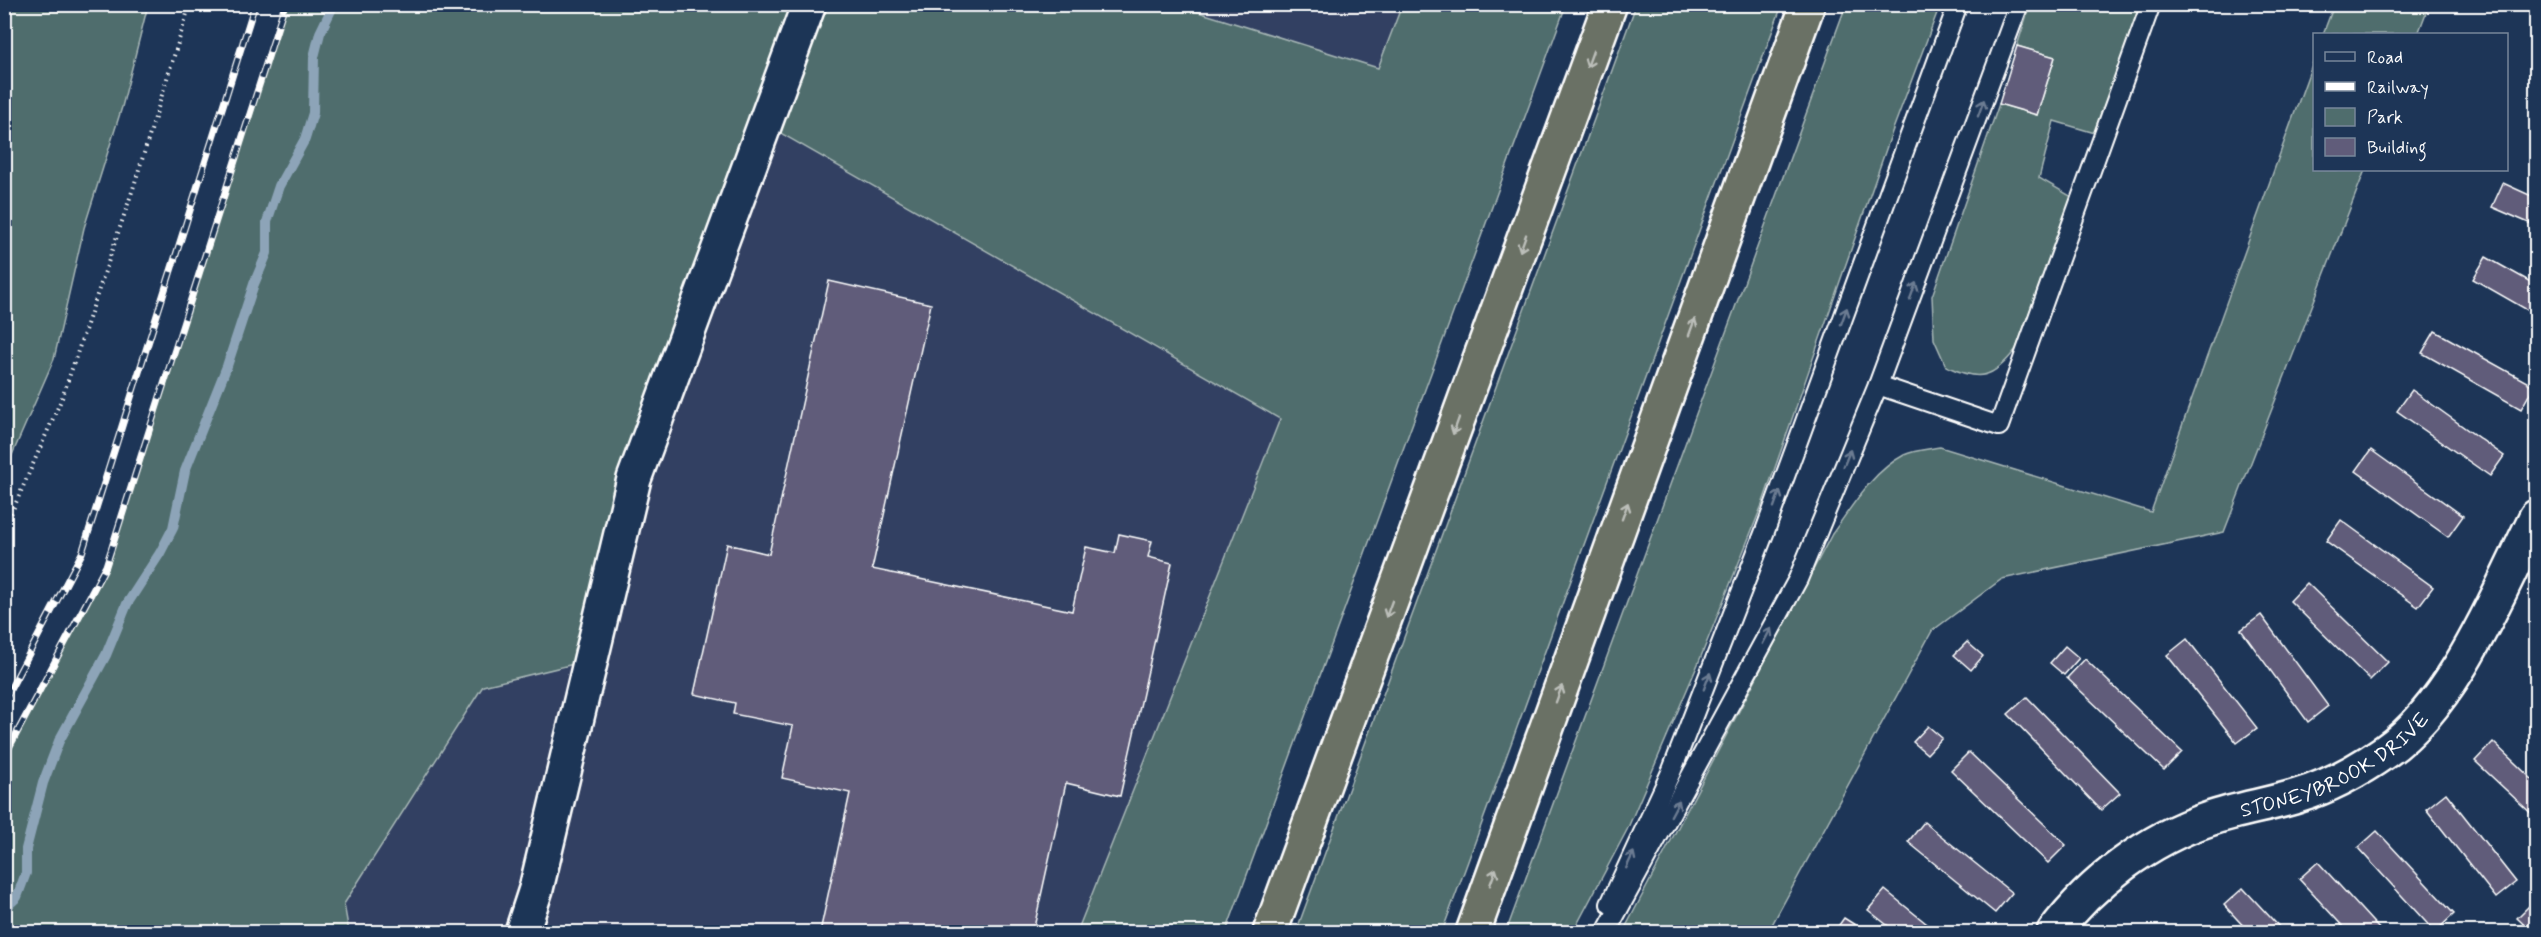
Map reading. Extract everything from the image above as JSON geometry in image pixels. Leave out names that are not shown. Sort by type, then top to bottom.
[{"type":"highway","points":[[1270,933],[1610,4]]},
{"type":"highway","points":[[1473,933],[1808,4]]},
{"type":"street","points":[[522,933],[536,889],[634,479],[809,4]]},
{"type":"street","name":"STONEYBROOK DRIVE","points":[[2054,933],[2086,895],[2117,868],[2175,833],[2206,820],[2298,796],[2336,781],[2387,750],[2427,713],[2447,687],[2536,517]]},
{"type":"lane","points":[[1597,933],[1672,770],[1761,542],[1958,4]]},
{"type":"lane","points":[[1606,933],[1798,579],[1878,385],[2019,4]]},
{"type":"lane","points":[[1878,385],[2000,426],[2151,4]]},
{"type":"path","points":[[4,530],[62,398],[133,189],[190,4]]},
{"type":"shaded area","points":[[1176,5],[1402,5],[1378,68]]},
{"type":"shaded area","points":[[765,123],[1280,419],[1077,932],[349,932],[344,904],[483,686],[590,660]]},
{"type":"green space","points":[[5,4],[148,5],[122,107],[84,228],[54,359],[5,471]]},
{"type":"green space","points":[[2334,4],[2429,5],[2418,33],[2323,33]]},
{"type":"green space","points":[[285,5],[1176,5],[1378,68],[1402,5],[1566,5],[1226,932],[1077,932],[1280,419],[765,124],[590,660],[483,686],[344,904],[349,932],[5,932],[5,757],[106,566]]},
{"type":"green space","points":[[1636,5],[1782,5],[1442,932],[1296,932]]},
{"type":"green space","points":[[1846,5],[1940,5],[1892,132],[1762,505],[1698,664],[1627,830],[1573,932],[1506,932]]},
{"type":"green space","points":[[2030,5],[2140,5],[2095,133],[2054,121],[2039,178],[2072,197],[2016,349],[2000,367],[1985,375],[1977,376],[1946,366],[1934,339],[1932,296],[1999,104],[2037,115],[2055,57],[2017,46]]},
{"type":"green space","points":[[2313,62],[2313,171],[2365,171],[2224,532],[2002,579],[1932,631],[1768,932],[1623,932],[1832,534],[1864,490],[1882,470],[1904,455],[1940,447],[2151,512]]},
{"type":"building","points":[[2017,46],[2055,57],[2037,115],[1999,104]]},
{"type":"building","points":[[2503,183],[2536,198],[2536,226],[2492,207]]},
{"type":"building","points":[[2486,257],[2536,285],[2536,315],[2473,279]]},
{"type":"building","points":[[829,281],[931,304],[872,569],[1072,611],[1086,547],[1115,553],[1119,534],[1152,541],[1148,557],[1172,563],[1120,796],[1066,783],[1033,932],[820,932],[850,793],[782,778],[793,726],[733,714],[735,703],[694,694],[727,544],[769,554]]},
{"type":"building","points":[[2435,331],[2534,386],[2521,409],[2422,353]]},
{"type":"building","points":[[2412,390],[2504,456],[2490,476],[2397,411]]},
{"type":"building","points":[[2371,450],[2463,516],[2448,537],[2356,471]]},
{"type":"building","points":[[2341,520],[2433,587],[2418,607],[2326,541]]},
{"type":"building","points":[[2307,583],[2388,662],[2370,680],[2290,601]]},
{"type":"building","points":[[2261,615],[2328,706],[2308,722],[2241,630]]},
{"type":"building","points":[[2187,639],[2257,728],[2237,743],[2167,655]]},
{"type":"building","points":[[1967,642],[1983,656],[1971,670],[1954,655]]},
{"type":"building","points":[[2065,646],[2079,658],[2064,675],[2050,663]]},
{"type":"building","points":[[2085,659],[2182,752],[2164,770],[2067,678]]},
{"type":"building","points":[[2027,697],[2120,793],[2101,810],[2008,714]]},
{"type":"building","points":[[1928,726],[1942,738],[1927,754],[1913,742]]},
{"type":"building","points":[[2493,742],[2536,783],[2536,818],[2475,761]]},
{"type":"building","points":[[1969,752],[2066,845],[2048,863],[1951,770]]},
{"type":"building","points":[[2446,793],[2516,882],[2496,898],[2426,809]]},
{"type":"building","points":[[1924,822],[2012,893],[1995,913],[1908,842]]},
{"type":"building","points":[[2377,831],[2454,914],[2435,932],[2358,848]]},
{"type":"building","points":[[2318,862],[2382,932],[2348,932],[2299,879]]},
{"type":"building","points":[[2243,888],[2284,932],[2249,932],[2224,905]]},
{"type":"building","points":[[1885,890],[1937,932],[1896,932],[1868,910]]},
{"type":"building","points":[[2530,905],[2536,911],[2535,932],[2532,932],[2517,918]]},
{"type":"building","points":[[1844,918],[1863,930],[1861,932],[1834,932]]},
{"type":"waterway","points":[[4,909],[17,897],[26,873],[26,849],[43,783],[59,741],[106,655],[127,604],[160,553],[173,528],[185,471],[227,366],[254,284],[267,253],[267,222],[279,186],[305,139],[313,113],[314,57],[320,33],[334,4]]},
{"type":"railway","points":[[4,701],[82,553],[255,4]]},
{"type":"railway","points":[[4,757],[106,566],[285,4]]}]
